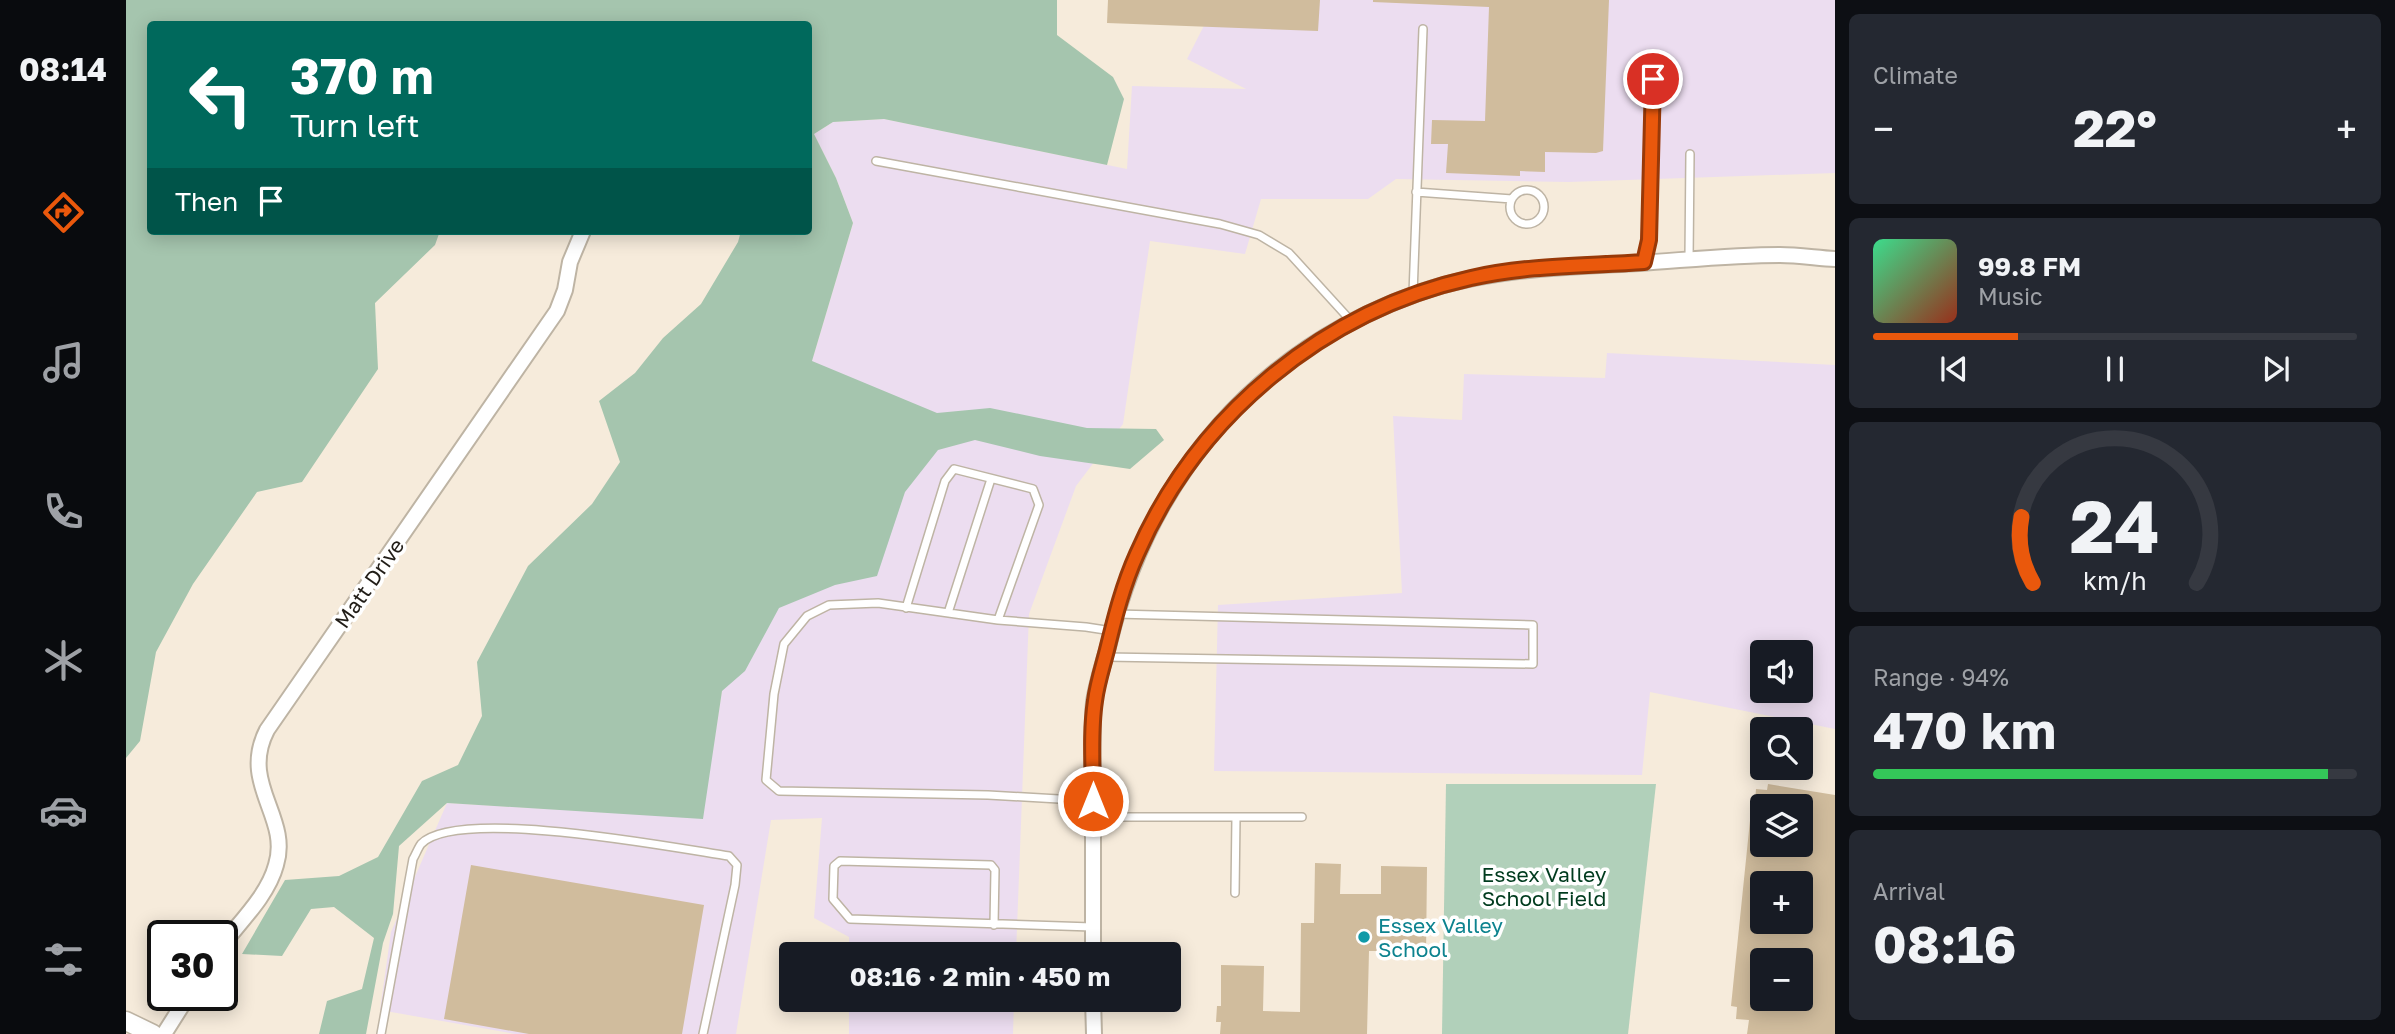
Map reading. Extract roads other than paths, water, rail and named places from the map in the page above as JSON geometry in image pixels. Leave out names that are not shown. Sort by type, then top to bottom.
[{"type":"street","name":"Matt Drive","points":[[238,925],[265,890],[277,864],[276,832],[258,773],[258,755],[264,736],[557,311],[565,290],[570,262],[581,235]]},
{"type":"street","points":[[1093,942],[1094,702],[1116,614],[1136,554],[1159,509],[1186,467],[1217,428],[1252,392],[1290,360],[1352,322],[1413,295],[1471,278],[1520,270],[1644,262],[1781,255],[1835,259]]},
{"type":"street","points":[[164,1034],[179,1011]]},
{"type":"street","points":[[1093,1012],[1094,1034]]},
{"type":"street","points":[[126,1021],[153,1034]]},
{"type":"lane","points":[[1413,295],[1423,29]]},
{"type":"lane","points":[[1641,64],[1653,79],[1649,240],[1644,262]]},
{"type":"lane","points":[[1689,260],[1690,154]]},
{"type":"lane","points":[[876,161],[1220,224],[1259,235],[1289,253],[1352,322]]},
{"type":"lane","points":[[1416,192],[1512,199],[1527,190],[1537,194],[1544,203],[1543,215],[1535,222],[1520,222],[1512,215],[1512,199]]},
{"type":"lane","points":[[906,608],[945,481],[954,469],[1033,489],[1039,505],[998,620]]},
{"type":"lane","points":[[948,614],[991,479]]},
{"type":"lane","points":[[1112,631],[998,620],[878,604],[829,605],[807,616],[785,644],[774,694],[766,780],[779,790],[988,795],[1093,801],[1111,817],[1302,817]]},
{"type":"lane","points":[[1105,657],[1533,664],[1533,625],[1116,614]]},
{"type":"lane","points":[[1235,893],[1236,817]]},
{"type":"lane","points":[[381,1034],[413,859],[422,843],[447,833],[478,828],[587,833],[729,856],[737,865],[735,886],[703,1034]]},
{"type":"lane","points":[[994,925],[995,870],[990,865],[840,861],[834,866],[833,899],[850,919],[994,925],[1093,927]]},
{"type":"place","name":"Essex Valley School","points":[[1364,937]]},
{"type":"park label","name":"Essex Valley School Field","points":[[1544,886]]}]
